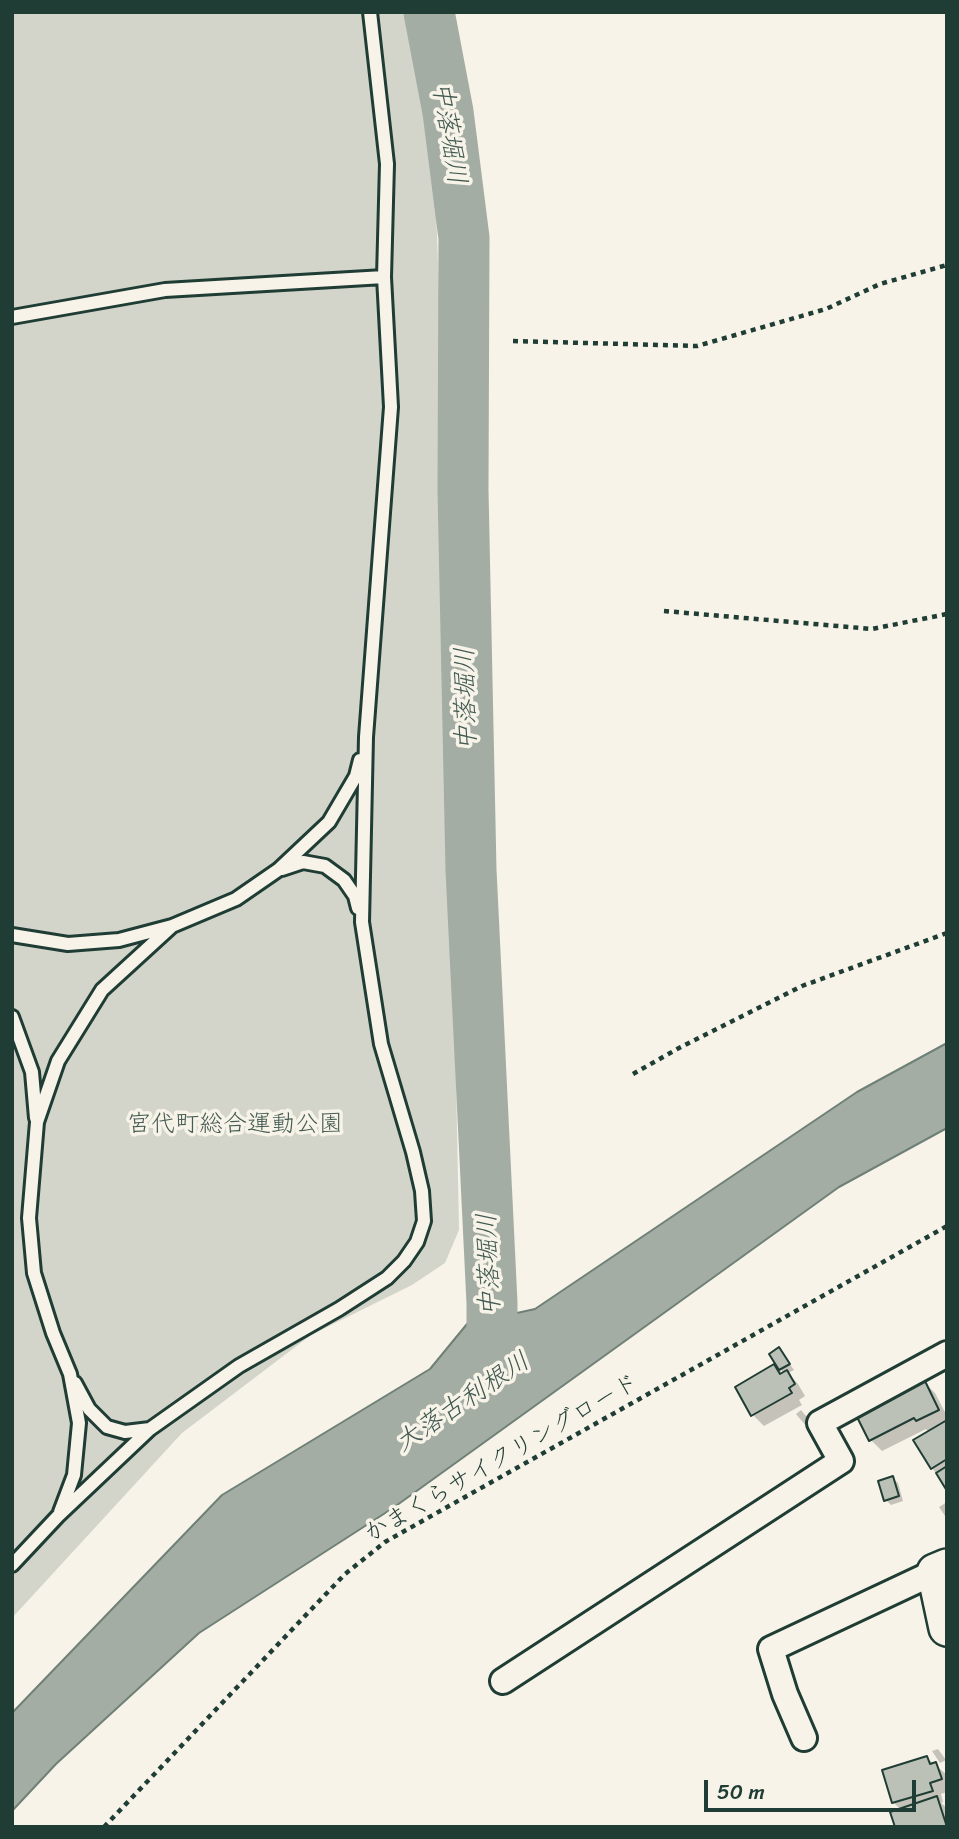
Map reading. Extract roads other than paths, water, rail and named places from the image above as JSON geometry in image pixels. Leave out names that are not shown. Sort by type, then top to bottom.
[{"type":"street","points":[[503,1681],[841,1461],[820,1423],[947,1354]]},
{"type":"street","points":[[804,1738],[785,1694],[771,1649],[941,1569],[947,1628]]},
{"type":"lane","points":[[362,922],[366,737],[391,407],[384,277],[387,164],[370,12]]},
{"type":"lane","points":[[12,317],[165,290],[384,277]]},
{"type":"lane","points":[[12,935],[68,944],[119,940],[172,926],[236,899],[278,870],[328,822],[356,775],[366,737]]},
{"type":"lane","points":[[15,1561],[58,1516],[150,1429],[239,1366],[387,1278],[404,1261],[417,1242],[424,1221],[422,1191],[381,1044],[362,922],[355,896],[344,880],[325,866],[303,862],[278,870]]},
{"type":"lane","points":[[37,1122],[58,1061],[102,990],[172,926]]},
{"type":"lane","points":[[12,1017],[32,1072],[37,1122],[29,1218],[34,1272],[52,1333],[89,1409],[107,1427],[125,1432],[150,1429]]},
{"type":"lane","points":[[58,1516],[74,1475],[79,1423],[70,1374]]},
{"type":"water","name":"大落古利根川","points":[[947,1043],[947,1128],[839,1187],[393,1508],[199,1633],[56,1764],[12,1811],[12,1713],[222,1495],[430,1369],[467,1324],[535,1309],[857,1092]]},
{"type":"waterway","name":"中落堀川","points":[[429,12],[448,112],[464,238],[463,490],[471,870],[492,1303],[492,1387]]},
{"type":"park label","name":"宮代町総合運動公園","points":[[235,1125]]}]
